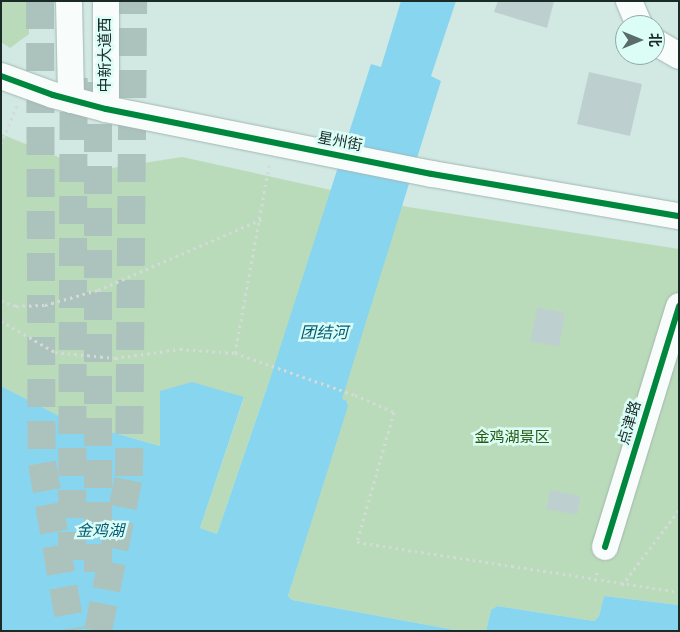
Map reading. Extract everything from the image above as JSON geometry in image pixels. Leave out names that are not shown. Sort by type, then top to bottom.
[{"type":"street","points":[[69,1],[70,100]]},
{"type":"street","name":"中新大道西","points":[[106,1],[106,109]]},
{"type":"street","points":[[629,1],[635,15]]},
{"type":"street","points":[[665,48],[679,56]]},
{"type":"street","name":"星州街","points":[[13,81],[70,100],[106,109],[432,174],[679,216]]},
{"type":"street","name":"点津路","points":[[605,547],[679,306]]},
{"type":"path","points":[[1,144],[13,81]]},
{"type":"path","points":[[235,354],[262,219],[273,142]]},
{"type":"path","points":[[1,301],[16,306],[45,305],[98,290],[262,219]]},
{"type":"path","points":[[1,320],[55,352],[115,358],[180,349],[235,354],[348,392],[394,412],[357,542],[621,585],[679,592]]},
{"type":"path","points":[[621,585],[679,510]]},
{"type":"green space","points":[[1,1],[29,1],[29,34],[10,48],[1,42]]},
{"type":"green space","name":"金鸡湖景区","points":[[1,134],[93,171],[182,157],[408,207],[679,249],[679,605],[604,596],[599,616],[594,621],[497,606],[491,610],[486,631],[460,631],[292,600],[288,596],[348,402],[271,376],[217,534],[200,528],[244,398],[160,446],[65,419],[1,386]]},
{"type":"water","name":"金鸡湖","points":[[401,1],[456,1],[431,76],[441,81],[342,399],[347,401],[348,406],[288,596],[292,600],[460,631],[1,631],[1,386],[65,419],[160,446],[160,391],[192,382],[244,397],[200,528],[217,534],[271,376],[371,64],[381,67]]},
{"type":"water","points":[[604,596],[679,605],[679,631],[486,631],[491,610],[497,606],[594,621],[599,616]]},
{"type":"building","points":[[498,1],[554,1],[547,28],[494,12]]},
{"type":"building","points":[[589,72],[642,84],[630,136],[577,124]]},
{"type":"building","points":[[537,307],[565,313],[559,347],[530,341]]},
{"type":"building","points":[[550,490],[581,496],[577,515],[546,509]]},
{"type":"tunnel","points":[[40,1],[42,463],[71,631]]},
{"type":"tunnel","points":[[98,631],[129,476],[133,1]]},
{"type":"tunnel","points":[[72,560],[74,78]]},
{"type":"tunnel","points":[[98,82],[98,572]]},
{"type":"cycle path","points":[[1,76],[53,95],[106,109],[432,174],[679,216]]},
{"type":"cycle path","points":[[605,547],[679,306]]},
{"type":"water label","name":"团结河","points":[[324,333]]}]
